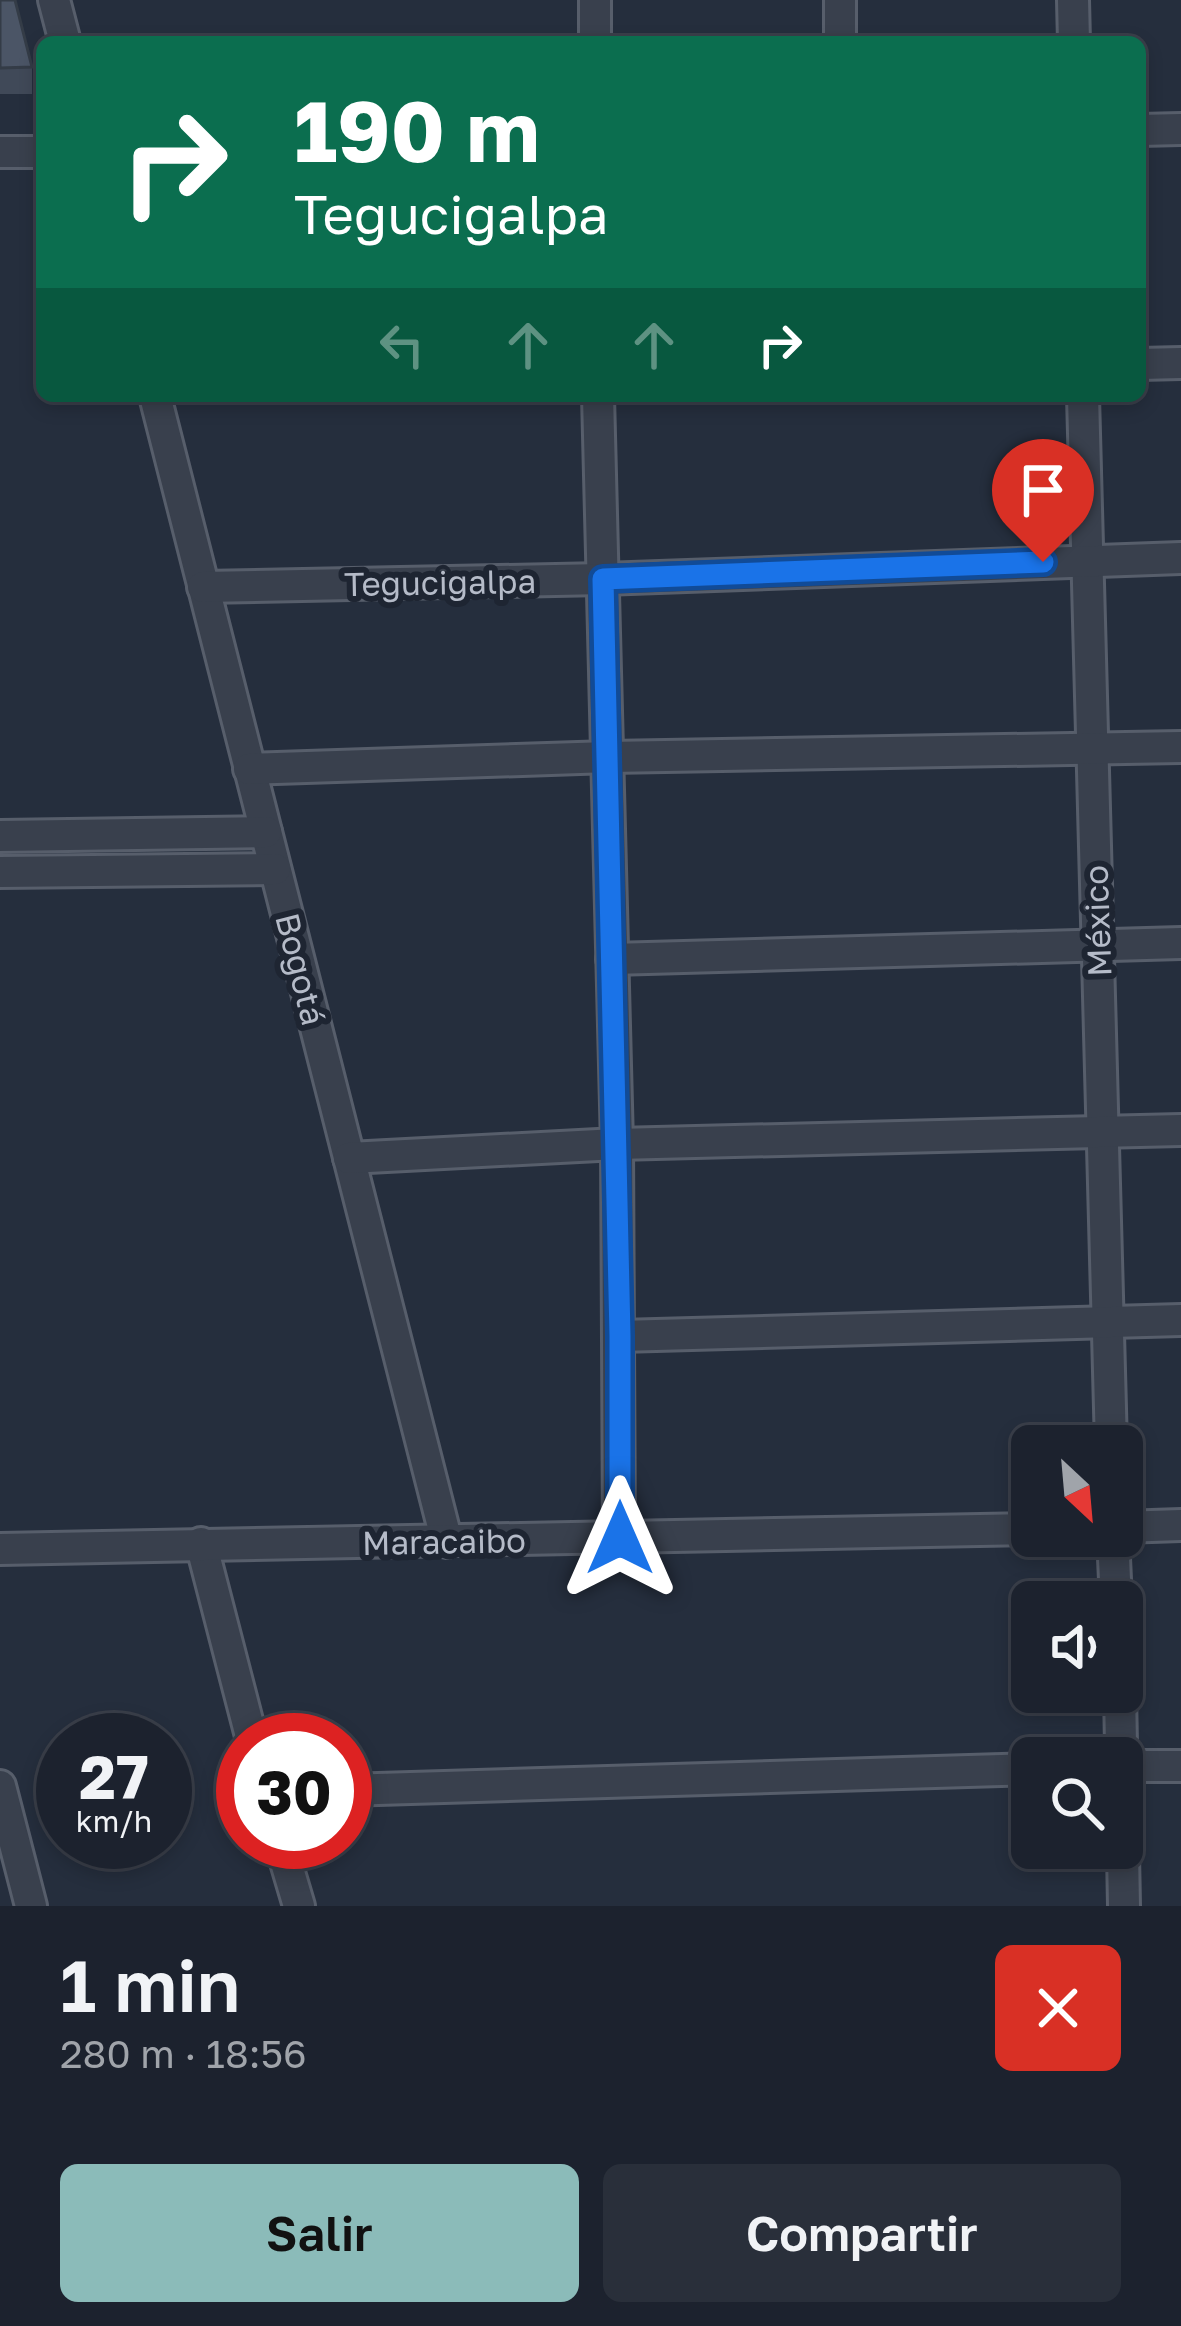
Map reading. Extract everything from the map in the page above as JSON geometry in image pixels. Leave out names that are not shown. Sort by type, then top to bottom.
[{"type":"street","points":[[54,0],[63,36]]},
{"type":"street","points":[[595,0],[596,36]]},
{"type":"street","points":[[840,0],[840,36]]},
{"type":"street","points":[[1073,0],[1074,36]]},
{"type":"street","points":[[1146,130],[1181,129]]},
{"type":"street","points":[[0,152],[36,152]]},
{"type":"street","points":[[1146,364],[1181,363]]},
{"type":"street","name":"Bogotá","points":[[157,402],[447,1542]]},
{"type":"street","points":[[598,402],[617,1144],[620,1538]]},
{"type":"street","name":"México","points":[[1083,402],[1110,1425]]},
{"type":"street","name":"Tegucigalpa","points":[[203,587],[603,579],[1181,558]]},
{"type":"street","points":[[250,769],[1181,746]]},
{"type":"street","points":[[266,832],[9,836],[12,872],[275,869]]},
{"type":"street","points":[[612,959],[1181,943]]},
{"type":"street","points":[[349,1158],[617,1144],[1181,1130]]},
{"type":"street","points":[[620,1336],[1181,1320]]},
{"type":"street","points":[[1143,1526],[1181,1525]]},
{"type":"street","name":"Maracaibo","points":[[0,1549],[1011,1529]]},
{"type":"street","points":[[201,1543],[245,1713]]},
{"type":"street","points":[[1143,1766],[1181,1766]]},
{"type":"street","points":[[372,1789],[1011,1770]]},
{"type":"street","points":[[0,1786],[31,1906]]},
{"type":"street","points":[[288,1869],[299,1906]]},
{"type":"street","points":[[1124,1869],[1124,1906]]},
{"type":"building","points":[[0,0],[15,0],[32,67],[0,68]]},
{"type":"route","points":[[620,1538],[603,579],[1043,562]]}]
